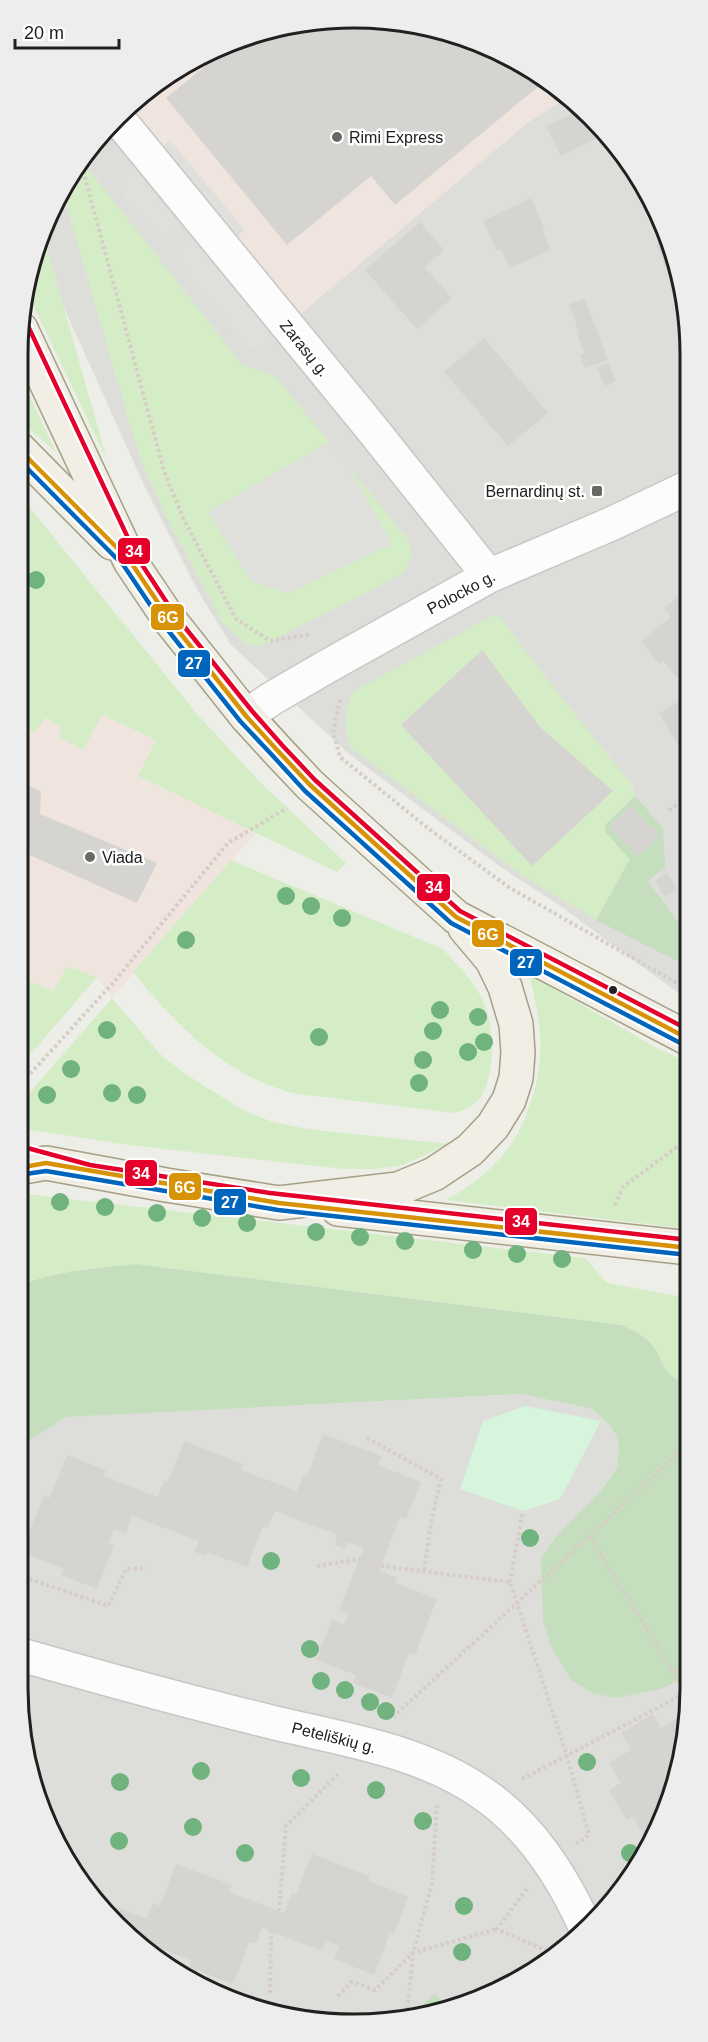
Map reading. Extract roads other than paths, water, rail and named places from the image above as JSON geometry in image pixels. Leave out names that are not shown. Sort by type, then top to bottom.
[{"type":"main road","points":[[28,345],[130,561],[169,619],[246,716],[310,785],[456,917],[492,960],[505,987],[516,1024],[518,1053],[516,1078],[509,1100],[493,1126],[470,1150],[434,1174],[398,1189],[279,1203]]},
{"type":"main road","points":[[28,458],[130,561]]},
{"type":"main road","points":[[456,917],[680,1034]]},
{"type":"main road","points":[[28,1161],[279,1203],[680,1247]]},
{"type":"street","name":"Zarasų g.","points":[[123,125],[489,576]]},
{"type":"street","name":"Polocko g.","points":[[246,716],[307,678],[489,576],[611,524],[680,491]]},
{"type":"street","name":"Peteliškių g.","points":[[28,1657],[261,1720],[368,1744],[440,1769],[483,1793],[524,1829],[557,1873],[582,1920]]},
{"type":"place","name":"Rimi Express","points":[[337,137]]},
{"type":"place","name":"Bernardinų st.","points":[[597,491]]},
{"type":"place","name":"Viada","points":[[90,857]]}]
